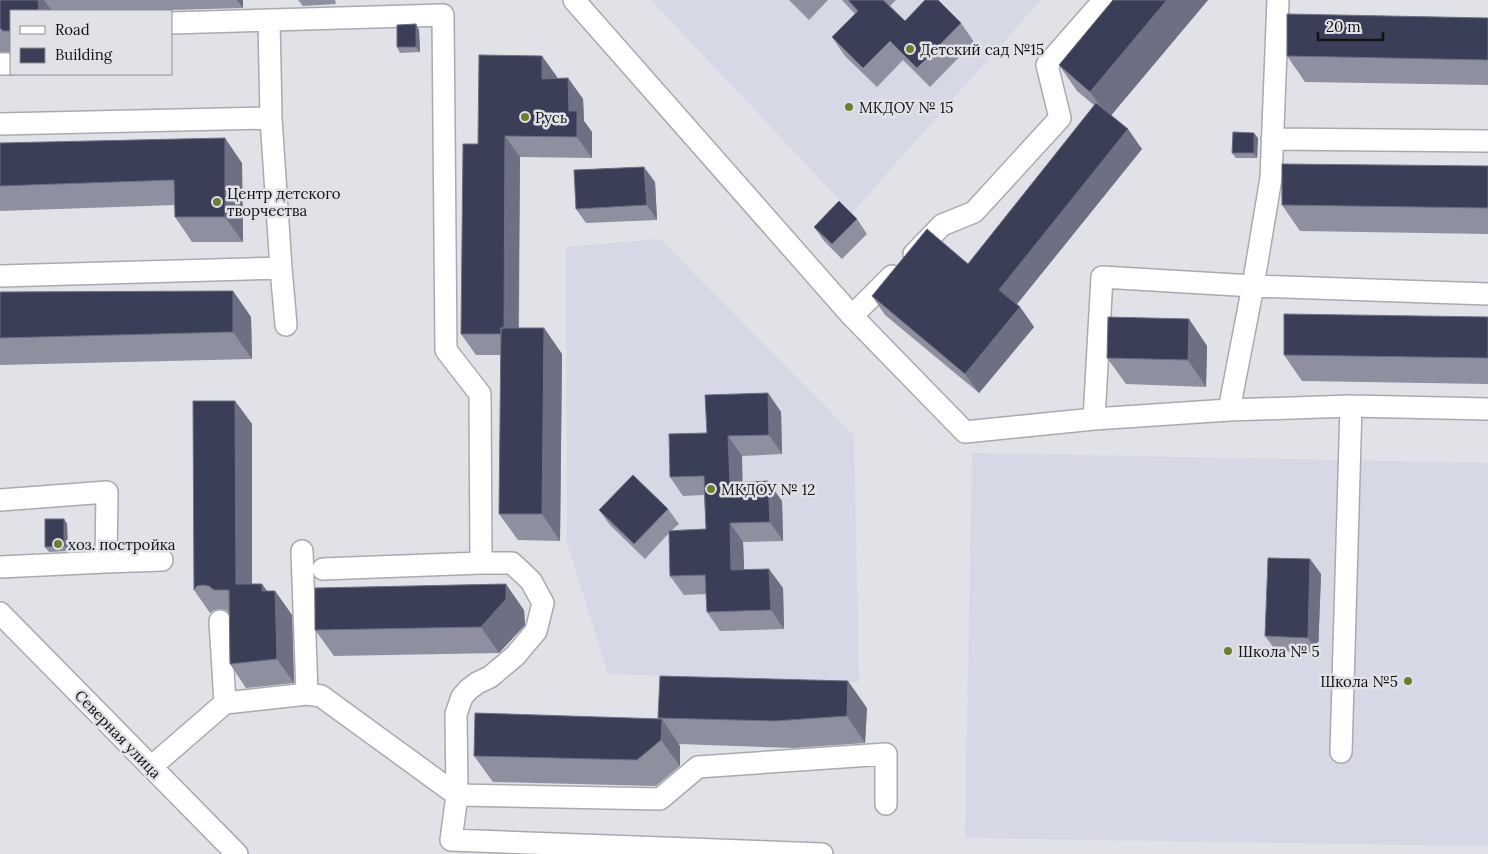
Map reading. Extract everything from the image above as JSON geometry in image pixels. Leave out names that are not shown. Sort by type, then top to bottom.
[{"type":"street","points":[[574,0],[852,316],[965,432],[1094,419],[1228,410],[1351,406],[1488,409]]},
{"type":"street","points":[[852,316],[942,225],[974,212],[1060,118],[1047,65],[1104,0]]},
{"type":"street","points":[[1228,410],[1254,286],[1271,178],[1278,0]]},
{"type":"street","points":[[172,23],[443,15],[446,350],[480,394],[481,563]]},
{"type":"street","points":[[269,20],[271,118],[286,325]]},
{"type":"street","points":[[0,124],[271,118]]},
{"type":"street","points":[[1272,139],[1488,141]]},
{"type":"street","points":[[0,276],[281,268]]},
{"type":"street","points":[[1094,419],[1102,277],[1254,286],[1488,294]]},
{"type":"street","points":[[1341,752],[1351,406]]},
{"type":"street","points":[[0,500],[107,492],[106,562]]},
{"type":"street","points":[[302,551],[307,694]]},
{"type":"street","points":[[0,567],[162,560]]},
{"type":"street","points":[[323,568],[512,563],[530,581],[544,604],[536,631],[515,656],[490,677],[477,683],[462,697],[456,714],[457,795],[448,847],[809,854]]},
{"type":"street","name":"Северная улица","points":[[0,613],[237,854]]},
{"type":"street","points":[[220,621],[225,702]]},
{"type":"street","points":[[151,767],[225,702],[307,694],[321,696],[457,795],[660,799],[698,767],[886,754],[886,804]]},
{"type":"shaded area","name":"МКДОУ № 15","points":[[651,0],[1041,0],[852,213]]},
{"type":"shaded area","name":"МКДОУ № 12","points":[[660,239],[854,435],[859,682],[608,674],[567,543],[566,247]]},
{"type":"shaded area","name":"Школа № 5","points":[[972,453],[1488,463],[1488,846],[965,838]]},
{"type":"building","points":[[0,0],[38,0],[39,10],[10,10],[10,31],[3,31],[0,28]]},
{"type":"building","points":[[848,0],[883,0],[905,21],[925,0],[938,0],[961,23],[917,68],[890,41],[863,68],[832,37],[858,11]]},
{"type":"building","points":[[1113,0],[1167,0],[1090,92],[1059,65]]},
{"type":"building","points":[[1287,14],[1488,18],[1488,60],[1287,56]]},
{"type":"building","points":[[416,24],[416,47],[397,47],[397,25]]},
{"type":"building","points":[[479,55],[542,56],[542,79],[568,78],[569,111],[577,111],[577,137],[505,136],[504,328],[501,328],[501,334],[461,334],[463,144],[478,144]]},
{"type":"building","points":[[1096,103],[1128,129],[999,290],[1020,307],[965,374],[872,296],[927,229],[968,264]]},
{"type":"building","points":[[1233,132],[1254,133],[1254,153],[1232,153]]},
{"type":"building","points":[[225,138],[225,217],[175,217],[174,180],[0,186],[0,143]]},
{"type":"building","points":[[1282,164],[1488,166],[1488,208],[1282,205]]},
{"type":"building","points":[[644,167],[647,205],[576,209],[574,170]]},
{"type":"building","points":[[839,201],[857,219],[832,244],[814,227]]},
{"type":"building","points":[[233,291],[233,332],[0,338],[0,292]]},
{"type":"building","points":[[1284,314],[1488,317],[1488,358],[1284,355]]},
{"type":"building","points":[[1108,317],[1189,319],[1188,360],[1107,358]]},
{"type":"building","points":[[501,328],[544,328],[542,514],[499,514]]},
{"type":"building","points":[[768,393],[769,435],[728,436],[730,483],[768,481],[770,522],[730,523],[731,570],[769,569],[771,610],[707,612],[705,575],[670,576],[669,531],[706,529],[704,476],[670,477],[669,434],[707,433],[705,395]]},
{"type":"building","points":[[193,401],[235,401],[236,584],[262,584],[262,591],[275,591],[277,659],[230,664],[229,590],[214,590],[209,586],[203,585],[197,586],[194,590]]},
{"type":"building","points":[[633,475],[668,509],[634,544],[599,510]]},
{"type":"building","points":[[45,519],[64,519],[64,546],[45,547]]},
{"type":"building","points":[[1268,558],[1310,559],[1308,638],[1265,636]]},
{"type":"building","points":[[506,584],[506,599],[481,627],[315,630],[315,588]]},
{"type":"building","points":[[660,676],[848,681],[847,716],[775,721],[658,718]]},
{"type":"building","points":[[475,713],[662,719],[661,740],[637,760],[474,756]]},
{"type":"place","name":"Детский сад №15","points":[[910,49]]},
{"type":"place","name":"МКДОУ № 15","points":[[849,107]]},
{"type":"place","name":"Русь","points":[[525,117]]},
{"type":"place","name":"Центр детского творчества","points":[[217,202]]},
{"type":"place","name":"МКДОУ № 12","points":[[711,489]]},
{"type":"place","name":"хоз. постройка","points":[[58,544]]},
{"type":"place","name":"Школа № 5","points":[[1228,651]]},
{"type":"place","name":"Школа №5","points":[[1408,681]]}]
